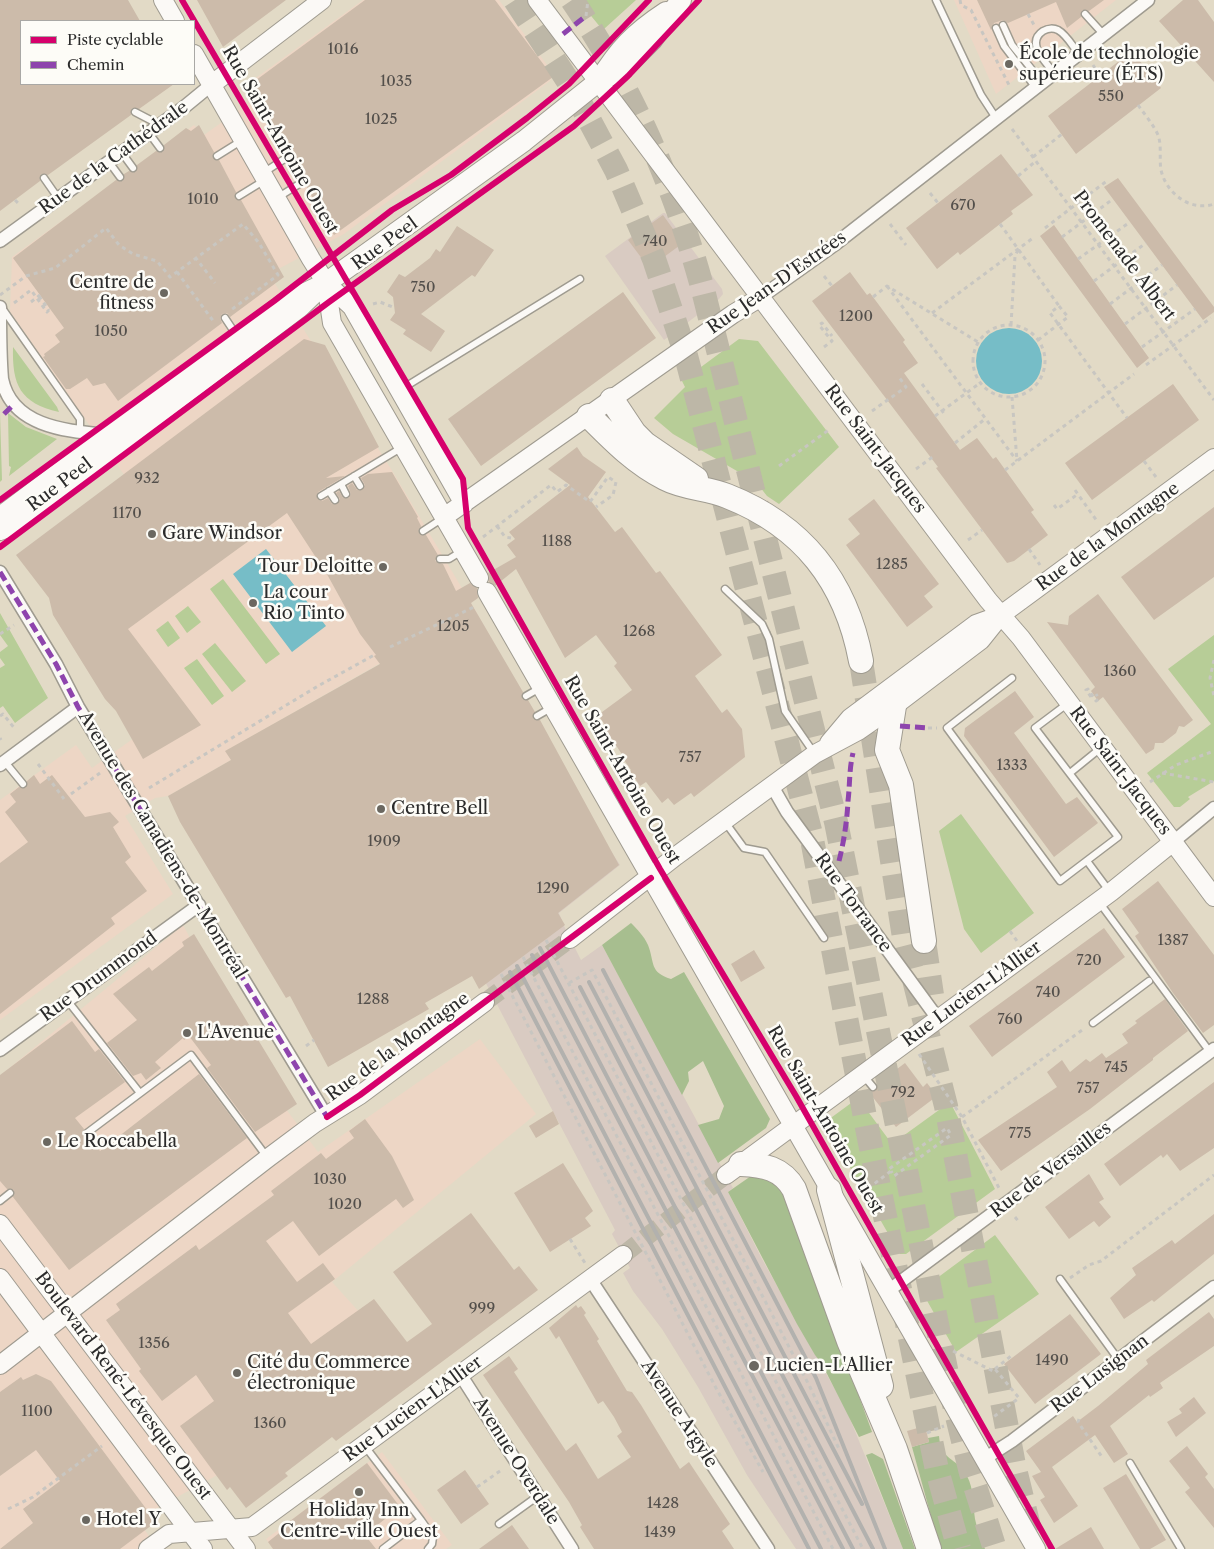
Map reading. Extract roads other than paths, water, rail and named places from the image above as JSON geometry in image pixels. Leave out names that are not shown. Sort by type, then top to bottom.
[{"type":"highway","points":[[612,400],[634,433],[645,444],[719,493],[774,520],[812,552],[845,604],[855,630],[861,660]]},
{"type":"highway","points":[[589,416],[621,447],[657,474],[671,481],[719,493]]},
{"type":"highway","points":[[894,706],[888,736],[887,753],[901,785],[924,941]]},
{"type":"highway","points":[[733,1170],[762,1165],[775,1169],[786,1177],[794,1189],[849,1341],[895,1449],[929,1549]]},
{"type":"highway","points":[[829,1190],[868,1335],[895,1449]]},
{"type":"main road","points":[[163,0],[174,20]]},
{"type":"main road","name":"Rue de la Cathédrale","points":[[212,84],[322,0]]},
{"type":"main road","name":"Rue Saint-Jacques","points":[[537,0],[1001,615],[1069,702],[1214,897]]},
{"type":"main road","name":"Rue Peel","points":[[0,531],[8,528],[300,308],[326,283],[524,141],[599,81],[615,55],[640,29],[677,3]]},
{"type":"main road","name":"Rue Saint-Antoine Ouest","points":[[195,56],[263,177],[326,283],[352,307],[464,504]]},
{"type":"main road","name":"Rue Saint-Antoine Ouest","points":[[326,283],[332,323],[463,550],[481,592],[533,692],[650,878],[1036,1549]]},
{"type":"main road","name":"Rue Peel","points":[[0,516],[238,338],[250,324],[293,296],[326,283]]},
{"type":"main road","name":"Rue Jean-D'Estrées","points":[[444,517],[733,314],[761,297]]},
{"type":"main road","name":"Rue de la Montagne","points":[[820,751],[850,718],[976,624],[1001,615],[1214,458]]},
{"type":"main road","name":"Rue de la Montagne","points":[[570,939],[724,820],[820,751],[858,732],[894,706],[986,636],[1001,615]]},
{"type":"main road","name":"Rue Lucien-L'Allier","points":[[733,1170],[793,1125],[868,1081],[938,1019],[1105,897],[1173,842]]},
{"type":"main road","name":"Rue de la Montagne","points":[[0,1364],[268,1158],[360,1095],[486,1002]]},
{"type":"main road","name":"Boulevard René-Lévesque Ouest","points":[[0,1224],[246,1549]]},
{"type":"main road","name":"Rue Lucien-L'Allier","points":[[148,1549],[169,1534],[252,1527],[460,1374],[588,1271],[623,1254]]},
{"type":"main road","name":"Boulevard René-Lévesque Ouest","points":[[0,1278],[203,1549]]},
{"type":"street","name":"Rue Jean-D'Estrées","points":[[761,297],[813,261],[1148,0]]},
{"type":"street","name":"Rue de la Cathédrale","points":[[0,241],[122,153],[212,84]]},
{"type":"street","points":[[0,306],[1,377],[9,397],[20,410],[32,419],[59,429],[108,435]]},
{"type":"street","name":"Avenue des Canadiens-de-Montréal","points":[[0,572],[56,664],[78,707],[327,1116]]},
{"type":"street","points":[[3,763],[78,707]]},
{"type":"street","name":"Rue Torrance","points":[[772,786],[787,812],[938,1019]]},
{"type":"street","name":"Rue Lucien-L'Allier","points":[[1173,842],[1214,808]]},
{"type":"street","name":"Rue Drummond","points":[[0,1050],[198,906]]},
{"type":"street","name":"Rue de Versailles","points":[[888,1291],[1212,1051]]},
{"type":"street","name":"Avenue Argyle","points":[[588,1271],[768,1549]]},
{"type":"street","name":"Rue Lusignan","points":[[984,1459],[1012,1441],[1214,1287]]},
{"type":"street","name":"Avenue Overdale","points":[[460,1374],[572,1549]]},
{"type":"lane","points":[[936,0],[981,95],[996,118]]},
{"type":"lane","points":[[1085,14],[1104,34]]},
{"type":"lane","points":[[1003,25],[1012,45],[1039,85]]},
{"type":"lane","points":[[996,28],[1004,46],[1039,85]]},
{"type":"lane","points":[[1054,73],[1036,47],[1036,40],[1043,31],[1052,28],[1060,31],[1079,54]]},
{"type":"lane","points":[[135,112],[154,129],[160,148]]},
{"type":"lane","points":[[217,156],[242,140]]},
{"type":"lane","points":[[122,153],[133,168]]},
{"type":"lane","points":[[239,196],[289,156]]},
{"type":"lane","points":[[109,162],[120,177]]},
{"type":"lane","points":[[44,178],[58,198]]},
{"type":"lane","points":[[276,199],[304,181]]},
{"type":"lane","points":[[399,390],[580,279]]},
{"type":"lane","points":[[0,306],[80,419],[80,432]]},
{"type":"lane","points":[[224,317],[238,338]]},
{"type":"lane","points":[[321,496],[404,446]]},
{"type":"lane","points":[[354,476],[360,486]]},
{"type":"lane","points":[[341,484],[346,494]]},
{"type":"lane","points":[[329,491],[335,500]]},
{"type":"lane","points":[[424,531],[444,517]]},
{"type":"lane","points":[[440,559],[449,558],[463,550]]},
{"type":"lane","points":[[725,589],[762,624],[768,639],[785,711],[820,751]]},
{"type":"lane","points":[[1012,678],[947,728],[1060,881],[1118,837],[1036,728],[1069,702]]},
{"type":"lane","points":[[1070,773],[1102,747]]},
{"type":"lane","points":[[3,763],[23,784]]},
{"type":"lane","points":[[724,820],[744,848],[766,852],[824,938]]},
{"type":"lane","points":[[1087,861],[1105,897],[1212,1051]]},
{"type":"lane","points":[[1093,1023],[1149,981]]},
{"type":"lane","points":[[68,1000],[140,1094]]},
{"type":"lane","points":[[87,1133],[191,1055],[268,1158]]},
{"type":"lane","points":[[0,1201],[10,1193]]},
{"type":"lane","points":[[1060,1279],[1118,1360]]},
{"type":"lane","points":[[364,1444],[433,1538],[432,1544],[428,1549]]},
{"type":"lane","points":[[1130,1463],[1181,1549]]},
{"type":"lane","points":[[498,1524],[538,1496]]},
{"type":"lane","points":[[383,1549],[421,1520]]},
{"type":"water","points":[[1009,328],[1022,330],[1037,343],[1040,348],[1042,361],[1040,374],[1027,389],[1022,392],[1009,394],[996,392],[981,379],[978,374],[976,361],[978,348],[991,333],[996,330]]},
{"type":"water","points":[[266,549],[326,626],[292,652],[233,574]]},
{"type":"tunnel","points":[[515,0],[570,84],[616,170],[654,259],[685,352],[811,834],[869,1138],[937,1470],[959,1549]]},
{"type":"tunnel","points":[[572,0],[614,68],[650,139],[679,214],[703,290],[836,822],[949,1384],[971,1473],[995,1549]]},
{"type":"tunnel","points":[[861,661],[905,944],[946,1106],[1014,1465],[1033,1543]]},
{"type":"tunnel","points":[[485,1002],[570,939]]},
{"type":"tunnel","points":[[924,941],[932,995]]},
{"type":"tunnel","points":[[623,1255],[726,1175]]},
{"type":"railway","points":[[540,948],[853,1549]]},
{"type":"railway","points":[[532,955],[843,1549]]},
{"type":"railway","points":[[517,966],[821,1549]]},
{"type":"railway","points":[[603,970],[816,1378],[885,1549]]},
{"type":"railway","points":[[510,972],[809,1549]]},
{"type":"railway","points":[[589,982],[862,1504]]},
{"type":"railway","points":[[580,987],[873,1549]]},
{"type":"place","name":"École de technologie supérieure (ÉTS)","points":[[1009,64]]},
{"type":"place","name":"Centre de fitness","points":[[164,293]]},
{"type":"place","name":"Gare Windsor","points":[[152,534]]},
{"type":"place","name":"Tour Deloitte","points":[[383,567]]},
{"type":"place","name":"La cour Rio Tinto","points":[[253,603]]},
{"type":"place","name":"Centre Bell","points":[[381,809]]},
{"type":"place","name":"L'Avenue","points":[[187,1033]]},
{"type":"place","name":"Le Roccabella","points":[[47,1142]]},
{"type":"place","name":"Lucien-L'Allier","points":[[754,1366]]},
{"type":"place","name":"Cité du Commerce électronique","points":[[237,1373]]},
{"type":"place","name":"Holiday Inn Centre-ville Ouest","points":[[359,1492]]},
{"type":"place","name":"Hotel Y","points":[[86,1520]]}]
